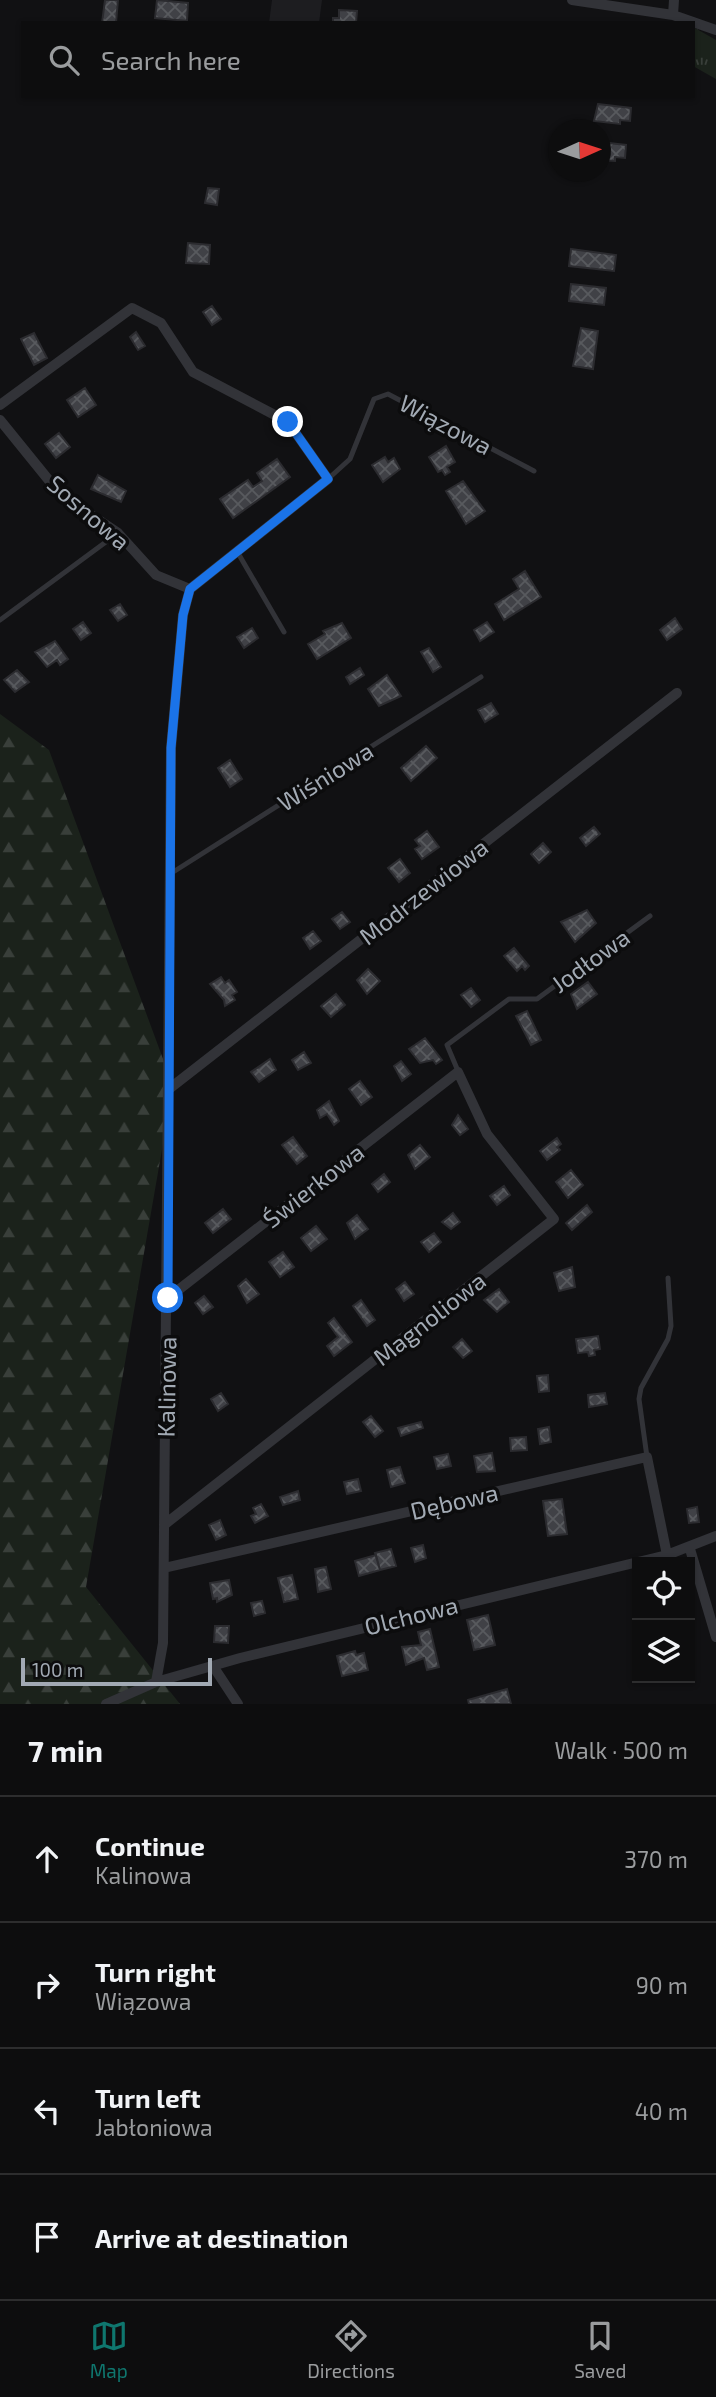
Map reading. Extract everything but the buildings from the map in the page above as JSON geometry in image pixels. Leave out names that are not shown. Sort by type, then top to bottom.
[{"type":"street","points":[[572,0],[673,15],[690,21]]},
{"type":"street","points":[[673,15],[674,0]]},
{"type":"street","points":[[695,23],[716,30]]},
{"type":"street","points":[[0,405],[132,308],[161,323],[193,372],[288,422],[328,479]]},
{"type":"street","name":"Sosnowa","points":[[0,420],[60,494],[118,533],[156,575],[190,589]]},
{"type":"street","name":"Wiązowa","points":[[190,589],[328,479]]},
{"type":"street","name":"Kalinowa","points":[[156,1682],[163,1643],[171,748],[183,615],[190,589]]},
{"type":"street","name":"Modrzewiowa","points":[[169,1089],[677,693]]},
{"type":"street","name":"Świerkowa","points":[[168,1298],[458,1072]]},
{"type":"street","name":"Magnoliowa","points":[[164,1525],[554,1219],[488,1134],[458,1072]]},
{"type":"street","points":[[647,1457],[667,1555]]},
{"type":"street","name":"Dębowa","points":[[164,1568],[647,1457]]},
{"type":"street","points":[[716,1536],[690,1549],[716,1637]]},
{"type":"street","name":"Olchowa","points":[[106,1704],[156,1682],[213,1666],[690,1549]]},
{"type":"street","points":[[213,1666],[238,1704]]},
{"type":"lane","name":"Wiązowa","points":[[328,479],[349,459],[364,431],[374,399],[388,394],[534,471]]},
{"type":"lane","points":[[0,620],[118,533]]},
{"type":"lane","points":[[236,550],[284,632]]},
{"type":"lane","name":"Wiśniowa","points":[[170,874],[481,677]]},
{"type":"lane","name":"Jodłowa","points":[[458,1072],[447,1045],[509,999],[537,999],[650,916]]},
{"type":"lane","points":[[647,1457],[639,1399],[641,1388],[668,1339],[671,1326],[668,1278]]},
{"type":"shaded area","points":[[272,0],[322,0],[319,21],[269,21]]},
{"type":"green space","points":[[695,28],[716,40],[716,79],[695,67]]},
{"type":"green space","points":[[0,714],[49,750],[173,1086],[86,1587],[180,1704],[0,1704]]},
{"type":"route","points":[[168,1298],[171,748],[183,615],[190,589],[328,479],[288,422]]}]
